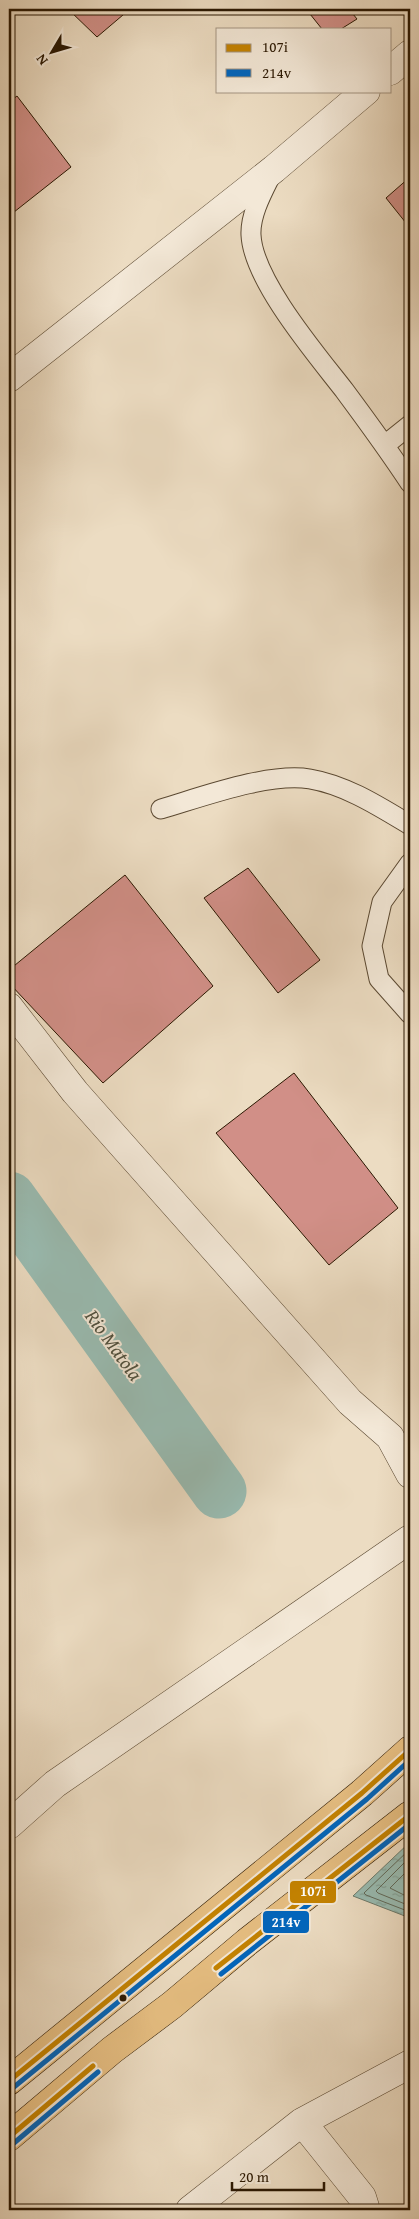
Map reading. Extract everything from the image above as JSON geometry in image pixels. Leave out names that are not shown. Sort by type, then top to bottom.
[{"type":"highway","points":[[9,2081],[354,1799],[410,1750]]},
{"type":"highway","points":[[9,2137],[112,2050],[172,2005],[247,1942],[410,1815]]},
{"type":"street","points":[[392,69],[410,54]]},
{"type":"street","points":[[9,378],[274,169],[365,92]]},
{"type":"street","points":[[9,1007],[81,1099],[350,1402],[390,1437],[410,1474]]},
{"type":"street","points":[[9,1825],[55,1784],[410,1539]]},
{"type":"street","points":[[190,2210],[302,2122],[410,2064]]},
{"type":"street","points":[[302,2122],[362,2197],[366,2210]]},
{"type":"lane","points":[[274,169],[262,192],[253,218],[251,235],[254,253],[266,283],[385,445],[410,483]]},
{"type":"lane","points":[[385,445],[410,425]]},
{"type":"lane","points":[[161,808],[265,779],[310,778],[362,796],[410,825]]},
{"type":"lane","points":[[410,863],[382,902],[372,946],[379,979],[410,1014]]},
{"type":"water","points":[[410,1842],[410,1918],[353,1896]]},
{"type":"building","points":[[68,9],[130,9],[97,37]]},
{"type":"building","points":[[306,9],[349,9],[357,19],[343,28],[321,28]]},
{"type":"building","points":[[17,96],[71,167],[9,216],[9,102]]},
{"type":"building","points":[[410,177],[410,228],[386,198]]},
{"type":"building","points":[[248,868],[320,960],[278,993],[204,898]]},
{"type":"building","points":[[125,875],[213,986],[103,1083],[9,983],[9,970]]},
{"type":"building","points":[[294,1073],[398,1208],[329,1265],[216,1133]]},
{"type":"waterway","name":"Rio Matola","points":[[9,1199],[219,1491]]},
{"type":"transit line","name":"107i","points":[[9,2081],[362,1793],[410,1750]]},
{"type":"transit line","name":"214v","points":[[14,2087],[367,1799],[410,1760]]},
{"type":"transit line","name":"107i","points":[[216,1968],[410,1815]]},
{"type":"transit line","name":"214v","points":[[221,1974],[410,1824]]},
{"type":"transit line","name":"107i","points":[[9,2137],[93,2066]]},
{"type":"transit line","name":"214v","points":[[14,2143],[98,2072]]}]
